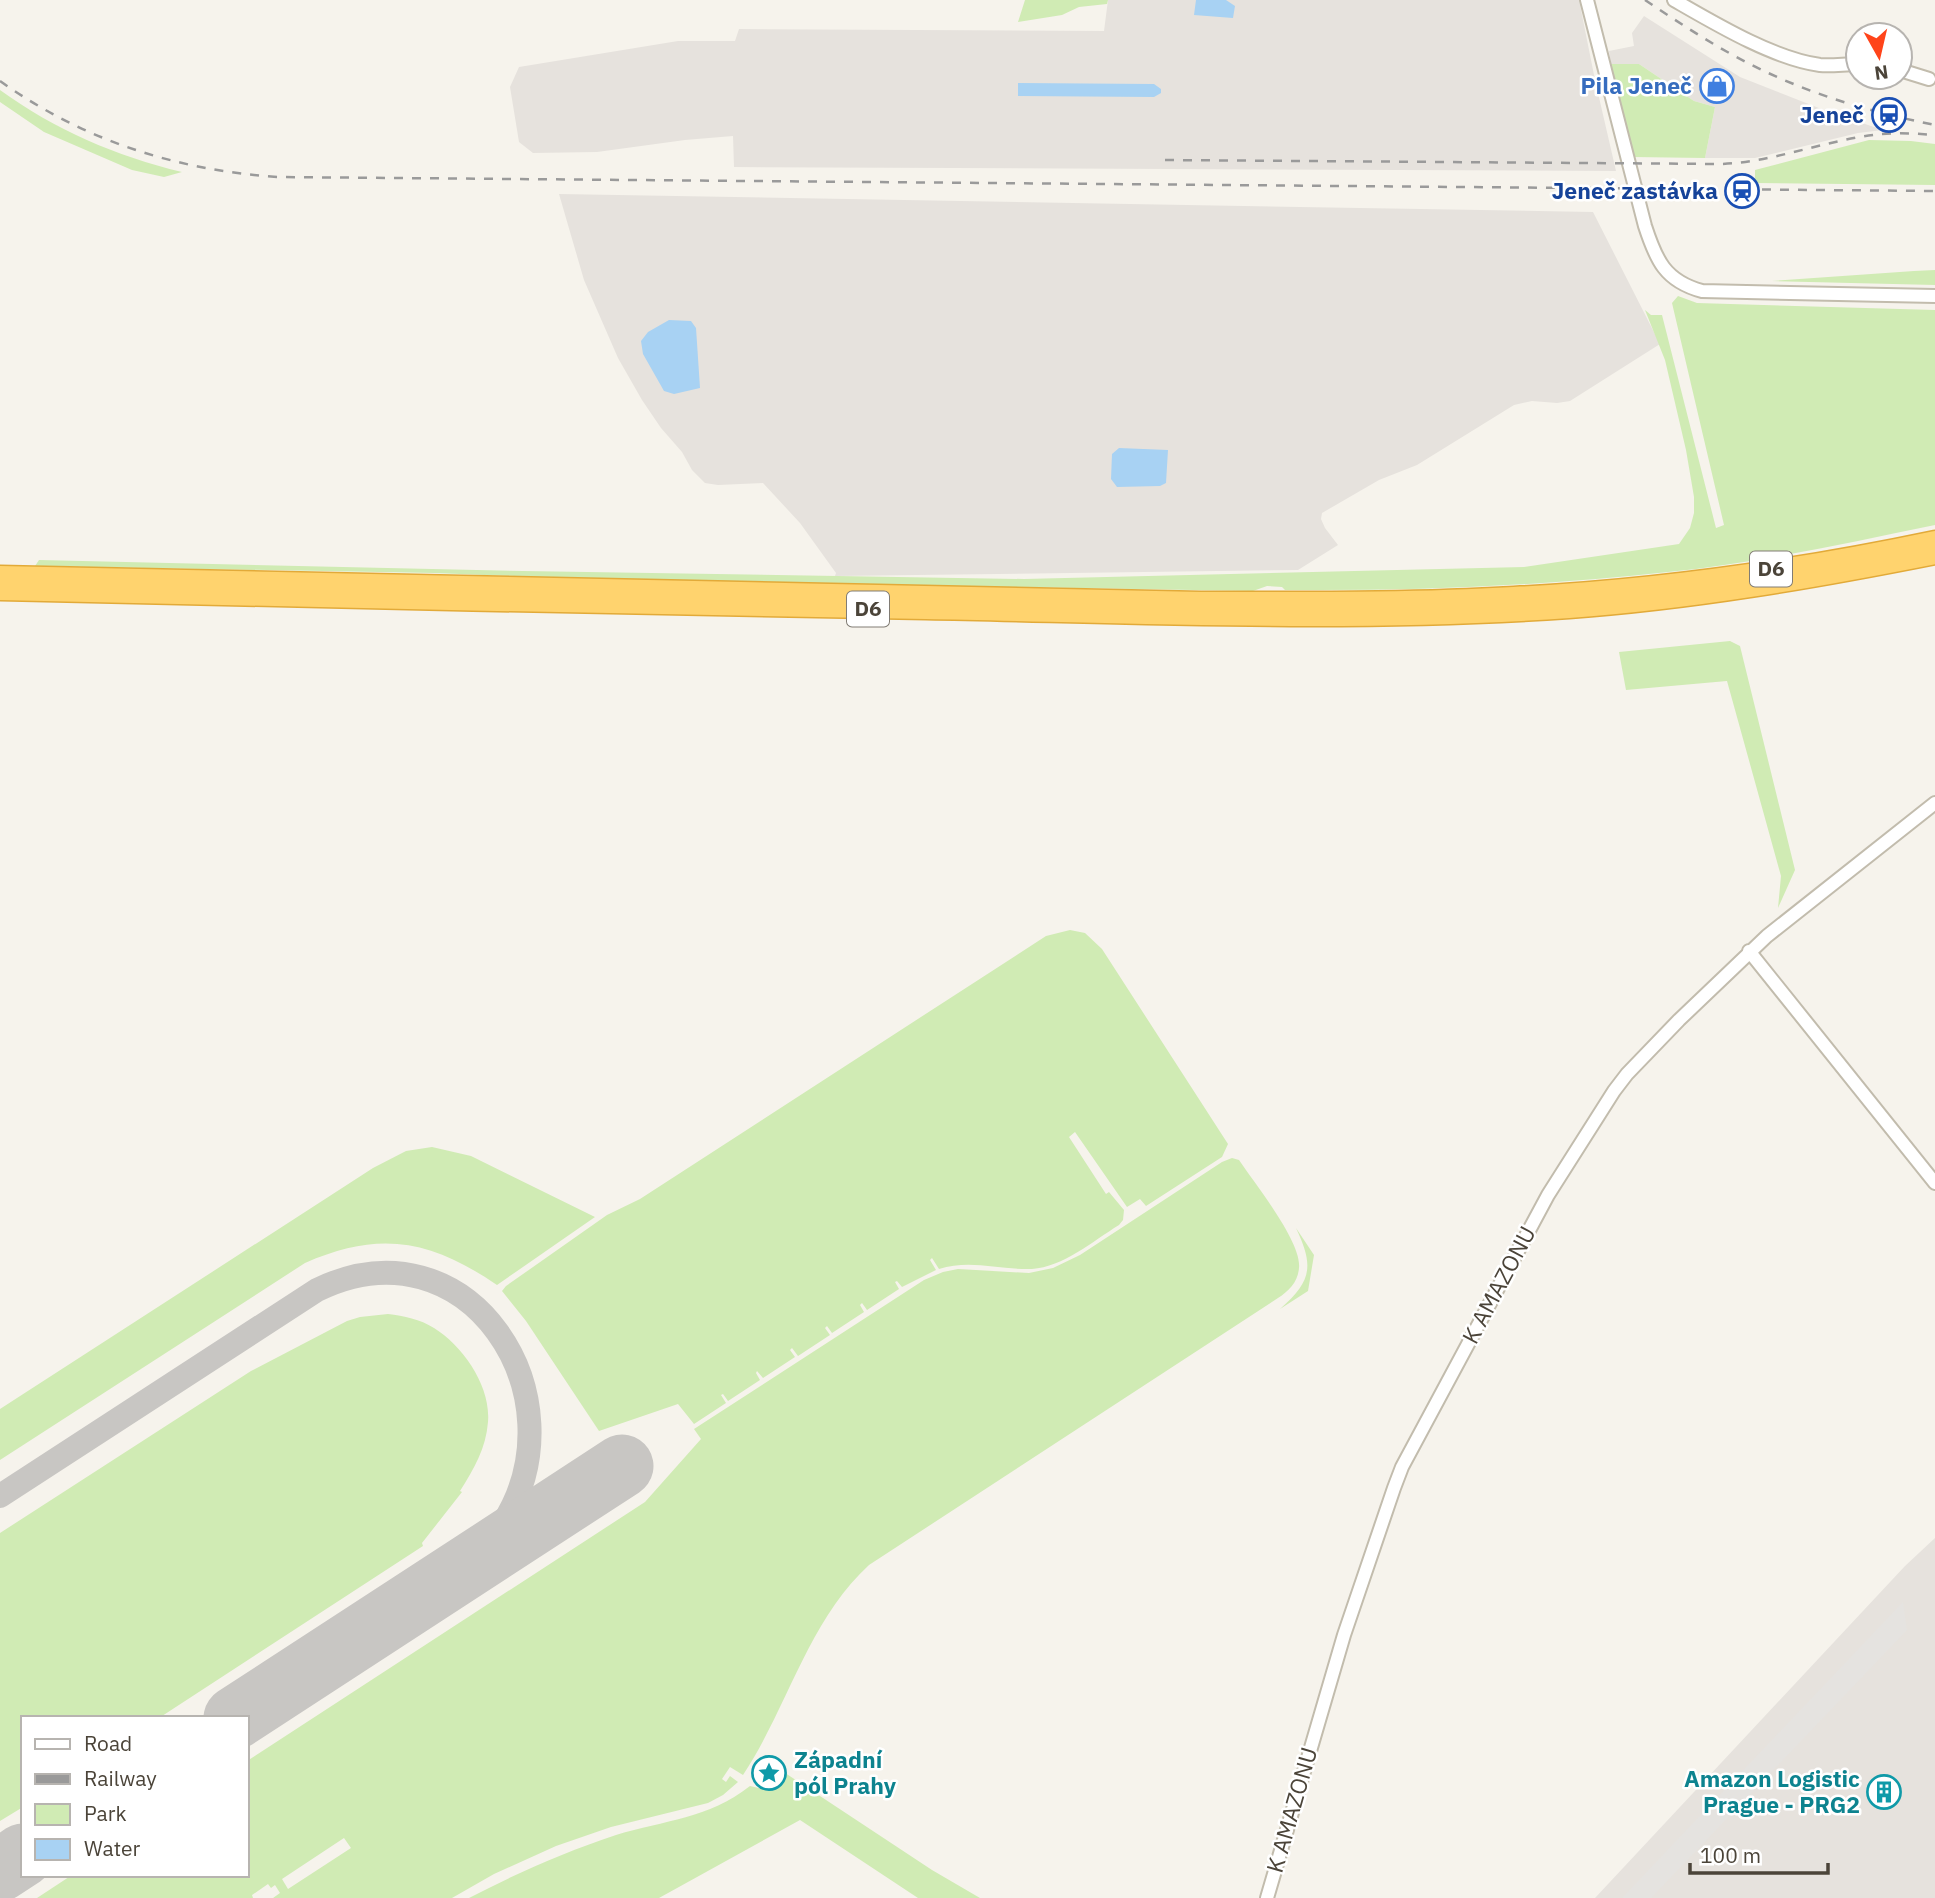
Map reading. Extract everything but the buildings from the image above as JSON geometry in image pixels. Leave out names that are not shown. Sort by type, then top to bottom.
[{"type":"highway","name":"D6","points":[[0,575],[1188,600],[1380,601],[1515,596],[1689,581],[1792,566],[1935,540]]},
{"type":"highway","name":"D6","points":[[0,591],[557,604],[1354,617],[1516,612],[1676,598],[1839,574],[1935,555]]},
{"type":"street","points":[[1587,0],[1644,226],[1654,255],[1671,277],[1702,291],[1935,296]]},
{"type":"street","points":[[1675,0],[1735,34],[1776,51],[1819,65],[1844,64]]},
{"type":"street","points":[[1914,74],[1930,79]]},
{"type":"street","name":"K AMAZONU","points":[[1267,1898],[1344,1635],[1402,1467],[1518,1249],[1614,1091],[1639,1060],[1749,951],[1935,803]]},
{"type":"street","points":[[1749,951],[1935,1183]]},
{"type":"shaded area","points":[[1108,0],[1579,0],[1616,171],[734,167],[733,136],[597,152],[533,153],[519,142],[510,87],[519,67],[678,41],[735,41],[739,29],[1104,31]]},
{"type":"shaded area","name":"Pila Jeneč","points":[[1644,16],[1740,77],[1883,130],[1858,133],[1755,158],[1705,158],[1715,107],[1694,101],[1639,64],[1611,64],[1609,51],[1634,46],[1632,33]]},
{"type":"shaded area","points":[[559,194],[1593,212],[1660,344],[1570,401],[1532,401],[1514,405],[1417,465],[1379,480],[1322,513],[1321,519],[1325,528],[1338,545],[1298,570],[835,576],[836,573],[800,523],[763,483],[705,483],[661,428],[618,358],[584,280]]},
{"type":"shaded area","points":[[1935,1538],[1935,1898],[1595,1898],[1905,1566]]},
{"type":"shaded area","points":[[1903,1602],[1907,1630],[1651,1898],[1622,1898]]},
{"type":"green space","points":[[1025,0],[1108,0],[1107,4],[1079,7],[1062,15],[1018,22]]},
{"type":"green space","points":[[1611,64],[1639,64],[1694,101],[1715,107],[1705,158],[1633,157]]},
{"type":"green space","points":[[0,90],[42,117],[87,140],[133,158],[182,172],[164,177],[132,170],[44,132],[0,102]]},
{"type":"green space","points":[[1869,140],[1935,144],[1935,185],[1755,183],[1755,170]]},
{"type":"green space","points":[[1935,270],[1935,285],[1772,281],[1914,271]]},
{"type":"green space","points":[[1678,296],[1697,303],[1935,310],[1935,525],[1802,552],[1702,568],[1525,584],[1381,590],[1285,590],[1282,587],[1267,586],[1253,591],[642,581],[434,573],[35,566],[39,560],[1024,579],[1524,567],[1679,544],[1690,528],[1694,497],[1665,360],[1645,310],[1651,315],[1662,315],[1716,528],[1724,525],[1672,303]]},
{"type":"green space","points":[[1730,641],[1740,646],[1795,870],[1778,908],[1781,876],[1727,681],[1626,690],[1619,652]]},
{"type":"green space","points":[[1070,930],[1085,933],[1102,949],[1228,1144],[1222,1157],[1146,1206],[1140,1199],[1127,1207],[1075,1132],[1069,1137],[1106,1194],[1109,1192],[1124,1210],[1123,1220],[1119,1225],[1077,1252],[1055,1264],[1032,1269],[962,1265],[939,1269],[932,1258],[930,1260],[936,1270],[902,1287],[895,1282],[899,1289],[867,1310],[862,1303],[860,1305],[864,1312],[832,1333],[827,1326],[825,1328],[830,1335],[798,1356],[792,1348],[790,1350],[795,1357],[763,1378],[757,1371],[760,1380],[728,1401],[721,1395],[726,1403],[694,1424],[678,1404],[599,1431],[526,1321],[502,1291],[506,1286],[607,1215],[640,1199],[1046,936]]},
{"type":"green space","points":[[432,1147],[471,1156],[595,1217],[497,1285],[450,1258],[404,1245],[357,1246],[305,1263],[0,1460],[0,1409],[373,1168],[406,1151]]},
{"type":"green space","points":[[1232,1158],[1239,1160],[1286,1229],[1298,1257],[1299,1268],[1292,1286],[1278,1298],[869,1565],[848,1587],[814,1638],[759,1749],[743,1775],[730,1767],[722,1779],[726,1782],[730,1776],[738,1782],[723,1795],[708,1803],[611,1827],[556,1846],[494,1874],[452,1898],[273,1898],[280,1893],[275,1885],[271,1888],[268,1884],[252,1895],[253,1898],[37,1898],[69,1877],[248,1877],[248,1760],[645,1502],[701,1439],[694,1429],[924,1280],[958,1269],[1029,1273],[1053,1268],[1080,1255]],"holes":[[[344,1838],[351,1848],[288,1889],[282,1879]]]},
{"type":"green space","points":[[1296,1228],[1314,1255],[1308,1291],[1280,1309],[1299,1290],[1307,1272],[1306,1253]]},
{"type":"green space","points":[[388,1314],[423,1322],[455,1345],[473,1368],[485,1395],[488,1422],[485,1441],[460,1491],[462,1492],[422,1543],[423,1546],[162,1716],[21,1716],[21,1808],[0,1821],[0,1533],[251,1371],[347,1321]]},
{"type":"green space","points":[[767,1761],[932,1870],[980,1898],[918,1898],[800,1820],[659,1898],[469,1898],[541,1864],[597,1842],[702,1812],[750,1786],[767,1790],[774,1774],[767,1766]]},
{"type":"water","points":[[1196,0],[1226,0],[1235,6],[1233,18],[1194,15]]},
{"type":"water","points":[[1018,83],[1154,84],[1161,89],[1161,93],[1154,97],[1018,96]]},
{"type":"water","points":[[669,320],[691,321],[696,328],[700,388],[674,394],[664,391],[643,354],[641,341],[648,332]]},
{"type":"water","points":[[1119,448],[1168,450],[1166,483],[1160,486],[1117,487],[1111,479],[1112,454]]},
{"type":"taxiway","points":[[0,1496],[317,1290],[372,1274],[421,1278],[464,1298],[497,1332],[520,1375],[529,1424],[524,1475],[502,1525],[491,1540],[463,1567],[383,1620]]},
{"type":"runway","points":[[238,1716],[622,1466]]},
{"type":"runway","points":[[0,1870],[21,1856]]},
{"type":"railway","points":[[1645,0],[1720,48],[1791,83],[1862,108],[1935,125]]},
{"type":"railway","points":[[0,81],[64,120],[131,148],[202,167],[277,177],[1935,191]]},
{"type":"railway","points":[[1165,160],[1722,164],[1774,157],[1869,135],[1935,135]]},
{"type":"place","name":"Pila Jeneč","points":[[1717,86]]},
{"type":"place","name":"Jeneč","points":[[1889,115]]},
{"type":"place","name":"Jeneč zastávka","points":[[1742,191]]},
{"type":"place","name":"Západní pól Prahy","points":[[769,1773]]},
{"type":"place","name":"Amazon Logistic Prague - PRG2","points":[[1884,1792]]}]
